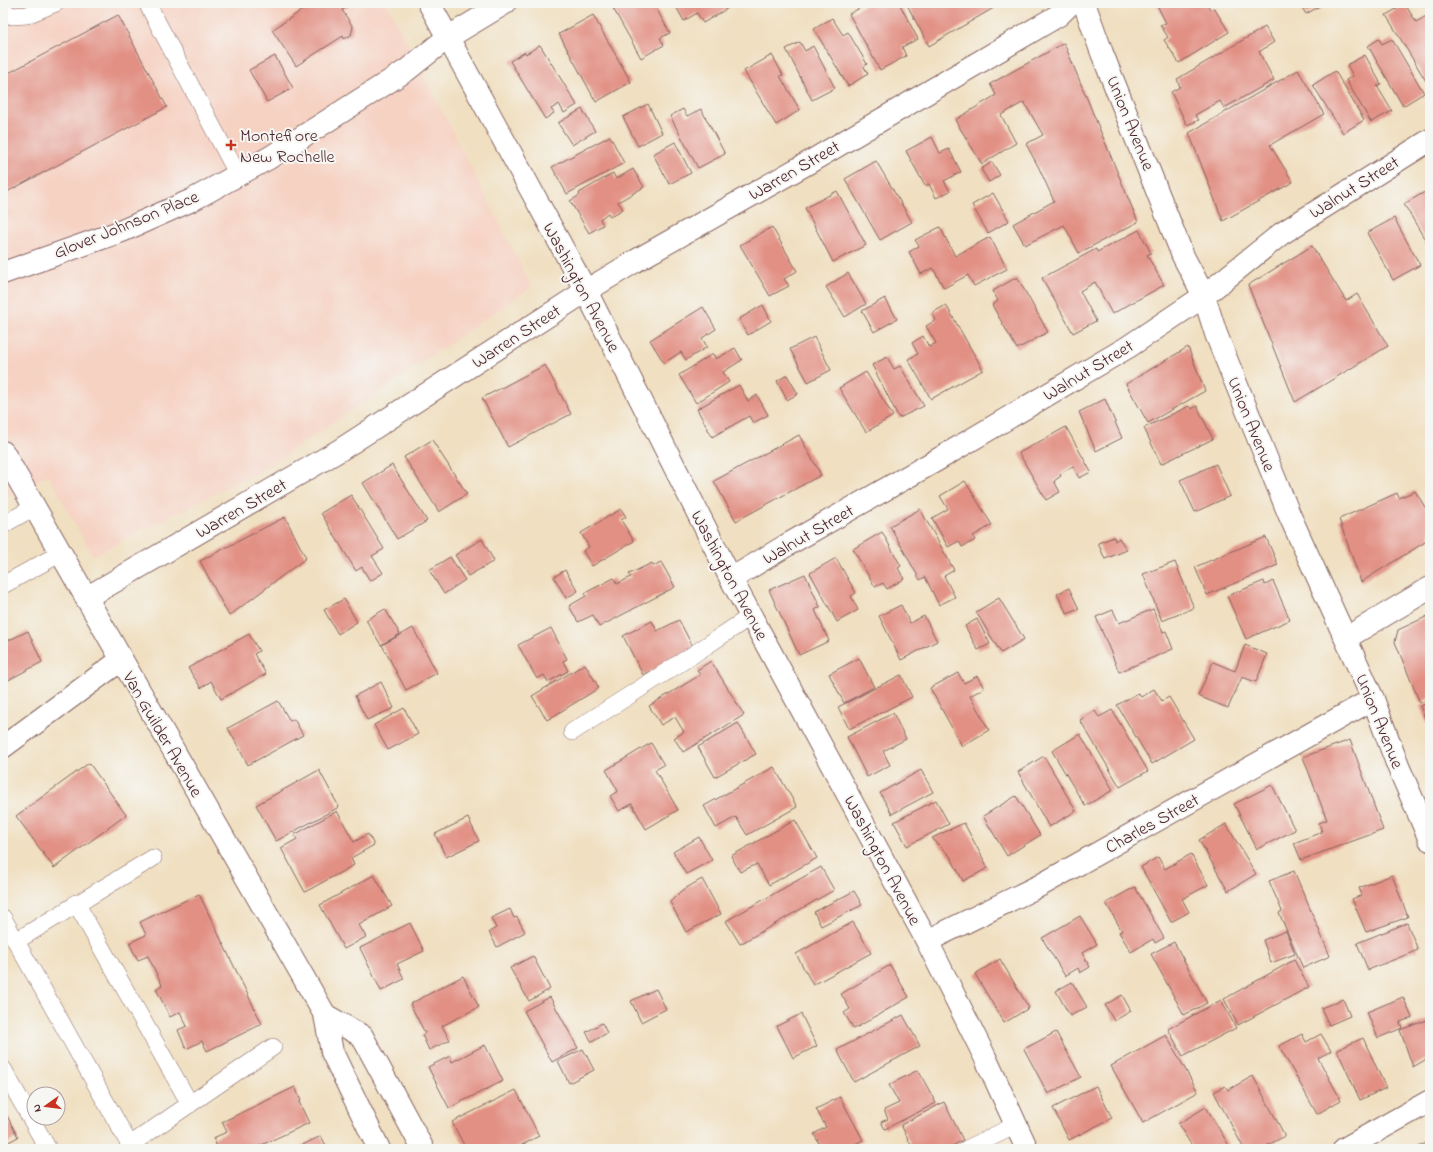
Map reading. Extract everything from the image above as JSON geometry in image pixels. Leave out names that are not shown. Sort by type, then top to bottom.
[{"type":"street","name":"Washington Avenue","points":[[429,3],[586,291],[731,579],[927,941],[985,1056],[1027,1149]]},
{"type":"street","name":"Glover Johnson Place","points":[[3,273],[122,230],[192,200],[269,158],[407,70],[447,38],[505,3]]},
{"type":"street","name":"Warren Street","points":[[86,598],[340,450],[586,291],[1059,15],[1071,3]]},
{"type":"street","name":"Union Avenue","points":[[1084,3],[1102,53],[1184,256],[1204,296],[1216,334],[1289,514],[1373,699],[1398,766],[1430,840]]},
{"type":"street","name":"Walnut Street","points":[[731,579],[786,545],[938,460],[1128,347],[1204,296],[1281,234],[1430,140]]},
{"type":"street","name":"Van Guilder Avenue","points":[[3,452],[325,1015],[332,1052],[380,1149]]},
{"type":"street","points":[[1346,638],[1430,588]]},
{"type":"street","points":[[3,747],[121,660]]},
{"type":"street","name":"Charles Street","points":[[927,941],[1041,885],[1373,699]]},
{"type":"street","points":[[325,1015],[362,1036],[423,1149]]},
{"type":"street","points":[[1344,1149],[1430,1101]]},
{"type":"lane","points":[[3,10],[12,16],[27,15],[56,3]]},
{"type":"lane","points":[[147,3],[238,174]]},
{"type":"lane","points":[[3,525],[34,507]]},
{"type":"lane","points":[[3,584],[61,553]]},
{"type":"lane","points":[[572,732],[692,656],[751,616]]},
{"type":"lane","points":[[16,941],[76,903],[153,858]]},
{"type":"lane","points":[[76,903],[190,1104]]},
{"type":"lane","points":[[3,918],[131,1147],[273,1047]]},
{"type":"lane","points":[[3,1069],[48,1149]]},
{"type":"lane","points":[[967,1149],[1016,1125]]},
{"type":"shaded area","name":"Montefiore New Rochelle","points":[[3,3],[387,3],[532,287],[271,465],[93,556],[48,475],[3,498]]},
{"type":"building","points":[[313,3],[353,3],[342,10],[353,27],[351,35],[344,39],[343,36],[296,66],[272,30]]},
{"type":"building","points":[[610,3],[653,3],[670,33],[660,38],[664,45],[641,58]]},
{"type":"building","points":[[674,3],[725,3],[728,8],[703,23],[697,13],[684,21]]},
{"type":"building","points":[[869,3],[899,3],[918,39],[902,47],[906,56],[880,70],[849,14]]},
{"type":"building","points":[[906,3],[1002,3],[929,46]]},
{"type":"building","points":[[1156,3],[1206,3],[1211,10],[1214,8],[1229,32],[1179,63],[1164,40],[1168,37],[1160,25],[1166,23]]},
{"type":"building","points":[[1299,3],[1325,3],[1306,14]]},
{"type":"building","points":[[1405,4],[1416,22],[1430,14],[1429,86],[1386,15]]},
{"type":"building","points":[[118,15],[167,107],[3,194],[3,76]]},
{"type":"building","points":[[593,15],[631,82],[596,102],[559,34]]},
{"type":"building","points":[[832,18],[843,35],[848,32],[867,64],[864,67],[868,74],[848,86],[814,29]]},
{"type":"building","points":[[1265,27],[1274,42],[1259,52],[1274,80],[1224,108],[1220,101],[1195,115],[1199,120],[1187,125],[1171,92],[1180,87],[1177,79]]},
{"type":"building","points":[[1379,39],[1382,44],[1392,39],[1424,93],[1403,106],[1368,46]]},
{"type":"building","points":[[800,42],[805,51],[813,46],[835,88],[812,100],[786,49]]},
{"type":"building","points":[[1064,43],[1138,222],[1079,253],[1064,225],[1025,245],[1013,224],[1054,201],[1026,144],[1043,135],[1024,102],[1001,115],[1016,143],[982,164],[955,120],[996,95],[990,84]]},
{"type":"building","points":[[540,45],[577,105],[564,113],[559,104],[551,109],[554,113],[545,119],[510,61],[525,52],[526,54]]},
{"type":"building","points":[[772,55],[783,75],[780,76],[800,110],[776,125],[744,71]]},
{"type":"building","points":[[1365,55],[1381,84],[1377,86],[1392,111],[1371,122],[1346,80],[1353,76],[1347,65]]},
{"type":"building","points":[[275,56],[293,88],[267,102],[249,70]]},
{"type":"building","points":[[1298,70],[1324,114],[1270,145],[1293,182],[1223,221],[1189,133]]},
{"type":"building","points":[[1335,71],[1364,120],[1343,133],[1313,85]]},
{"type":"building","points":[[648,104],[662,133],[638,146],[623,117]]},
{"type":"building","points":[[582,109],[595,131],[572,145],[558,123]]},
{"type":"building","points":[[683,109],[687,116],[701,109],[725,154],[698,168],[670,116]]},
{"type":"building","points":[[610,136],[624,163],[567,194],[552,167]]},
{"type":"building","points":[[932,137],[940,153],[949,149],[961,172],[944,181],[950,191],[936,198],[929,184],[925,186],[906,151]]},
{"type":"building","points":[[675,142],[691,173],[669,184],[653,154]]},
{"type":"building","points":[[876,161],[912,222],[880,240],[845,179]]},
{"type":"building","points":[[992,162],[1000,175],[989,182],[981,169]]},
{"type":"building","points":[[633,169],[644,187],[618,202],[623,209],[610,217],[608,213],[600,219],[603,225],[589,233],[570,201],[580,195],[579,193],[613,173],[616,179]]},
{"type":"building","points":[[1430,189],[1430,248],[1404,204]]},
{"type":"building","points":[[837,191],[866,245],[833,262],[805,208]]},
{"type":"building","points":[[993,193],[1009,221],[988,233],[972,205]]},
{"type":"building","points":[[1394,218],[1420,265],[1393,280],[1367,233]]},
{"type":"building","points":[[772,227],[797,271],[784,279],[789,286],[770,296],[740,245]]},
{"type":"building","points":[[940,227],[955,256],[990,237],[1007,269],[974,286],[968,275],[944,288],[933,268],[921,274],[909,252],[919,246],[915,240]]},
{"type":"building","points":[[1139,230],[1151,253],[1147,255],[1164,285],[1112,314],[1095,282],[1080,291],[1096,321],[1073,333],[1042,278],[1096,249],[1097,252]]},
{"type":"building","points":[[1312,246],[1346,301],[1357,294],[1388,346],[1295,402],[1248,285]]},
{"type":"building","points":[[848,273],[866,304],[845,317],[826,287]]},
{"type":"building","points":[[1017,277],[1048,332],[1017,349],[992,305],[998,301],[993,291]]},
{"type":"building","points":[[885,298],[897,319],[874,332],[862,311]]},
{"type":"building","points":[[763,305],[771,321],[748,335],[739,319]]},
{"type":"building","points":[[946,305],[983,370],[931,399],[908,359],[918,354],[912,343],[923,336],[929,347],[936,343],[926,326],[936,320],[932,313]]},
{"type":"building","points":[[703,307],[716,329],[702,338],[707,347],[686,360],[681,352],[664,363],[650,340]]},
{"type":"building","points":[[814,337],[831,370],[808,382],[790,349]]},
{"type":"building","points":[[1188,347],[1205,391],[1148,423],[1126,384]]},
{"type":"building","points":[[735,348],[742,360],[723,372],[729,382],[696,403],[679,375],[713,354],[716,359]]},
{"type":"building","points":[[887,357],[894,369],[900,366],[924,406],[899,418],[872,365]]},
{"type":"building","points":[[545,365],[571,414],[508,447],[482,398]]},
{"type":"building","points":[[866,372],[893,416],[866,432],[839,388]]},
{"type":"building","points":[[787,375],[798,394],[787,400],[777,381]]},
{"type":"building","points":[[739,385],[748,401],[757,395],[768,415],[753,423],[749,416],[712,437],[697,409]]},
{"type":"building","points":[[1105,399],[1122,438],[1096,451],[1079,412]]},
{"type":"building","points":[[1189,406],[1191,409],[1197,406],[1213,439],[1161,464],[1144,428]]},
{"type":"building","points":[[1066,427],[1091,472],[1079,478],[1073,466],[1060,474],[1061,476],[1054,481],[1060,492],[1046,500],[1019,453]]},
{"type":"building","points":[[799,435],[821,475],[736,521],[714,481]]},
{"type":"building","points":[[432,440],[467,494],[439,512],[404,457]]},
{"type":"building","points":[[1216,464],[1230,496],[1195,512],[1180,480]]},
{"type":"building","points":[[392,465],[427,521],[397,539],[363,483]]},
{"type":"building","points":[[965,481],[992,525],[973,536],[975,540],[962,547],[959,541],[948,547],[932,518],[948,509],[940,496]]},
{"type":"building","points":[[1415,491],[1430,515],[1430,539],[1361,582],[1339,519],[1397,493],[1399,498]]},
{"type":"building","points":[[351,495],[384,549],[372,556],[383,573],[370,581],[362,567],[356,571],[321,513]]},
{"type":"building","points":[[621,509],[626,517],[621,520],[634,541],[592,566],[583,551],[589,547],[581,533]]},
{"type":"building","points":[[920,509],[954,570],[944,576],[955,597],[939,605],[925,577],[920,580],[890,526]]},
{"type":"building","points":[[285,517],[306,558],[229,616],[200,561]]},
{"type":"building","points":[[882,532],[901,566],[898,568],[904,579],[887,589],[883,583],[875,587],[853,549]]},
{"type":"building","points":[[1114,537],[1115,541],[1119,538],[1127,550],[1105,559],[1098,543]]},
{"type":"building","points":[[1266,537],[1278,565],[1207,595],[1195,567]]},
{"type":"building","points":[[482,539],[494,561],[468,576],[455,555]]},
{"type":"building","points":[[450,557],[465,580],[444,594],[429,570]]},
{"type":"building","points":[[836,558],[856,593],[851,596],[858,610],[837,622],[810,573]]},
{"type":"building","points":[[661,562],[675,587],[599,627],[593,615],[578,622],[569,606],[586,596],[585,593],[614,578],[617,584],[631,577],[629,574],[652,563],[653,566]]},
{"type":"building","points":[[1175,562],[1194,608],[1162,621],[1143,574]]},
{"type":"building","points":[[565,570],[578,591],[566,598],[554,577]]},
{"type":"building","points":[[805,574],[820,607],[815,610],[829,641],[799,655],[769,590]]},
{"type":"building","points":[[1264,581],[1265,585],[1273,581],[1290,620],[1246,639],[1227,596]]},
{"type":"building","points":[[1069,588],[1079,609],[1067,614],[1057,594]]},
{"type":"building","points":[[999,598],[1024,639],[1001,653],[976,612]]},
{"type":"building","points":[[344,599],[357,622],[338,634],[324,610]]},
{"type":"building","points":[[901,605],[910,623],[924,616],[937,641],[901,660],[879,616]]},
{"type":"building","points":[[385,609],[400,634],[381,645],[366,620]]},
{"type":"building","points":[[1153,609],[1163,632],[1166,631],[1173,649],[1119,672],[1096,617],[1113,610],[1119,623]]},
{"type":"building","points":[[1430,615],[1430,698],[1420,703],[1395,642],[1398,630]]},
{"type":"building","points":[[977,619],[990,644],[978,650],[965,626]]},
{"type":"building","points":[[679,620],[694,649],[643,675],[623,636],[652,621],[657,631]]},
{"type":"building","points":[[413,628],[437,673],[406,690],[382,645]]},
{"type":"building","points":[[551,628],[567,659],[563,661],[568,671],[548,682],[544,675],[537,679],[518,645]]},
{"type":"building","points":[[28,631],[42,662],[3,683],[3,643]]},
{"type":"building","points":[[249,634],[259,651],[254,654],[266,674],[221,699],[211,681],[201,688],[188,668]]},
{"type":"building","points":[[1245,645],[1267,654],[1256,682],[1242,677],[1228,708],[1198,696],[1213,662],[1235,671]]},
{"type":"building","points":[[859,658],[874,687],[844,703],[829,674]]},
{"type":"building","points":[[711,661],[744,715],[683,752],[674,738],[684,732],[675,717],[661,725],[649,706],[700,675],[697,670]]},
{"type":"building","points":[[585,664],[599,688],[547,720],[532,696]]},
{"type":"building","points":[[958,673],[964,683],[977,676],[984,688],[970,696],[989,730],[962,746],[930,688]]},
{"type":"building","points":[[901,675],[912,697],[849,729],[838,707]]},
{"type":"building","points":[[381,682],[394,708],[367,720],[355,696]]},
{"type":"building","points":[[1154,689],[1162,701],[1169,697],[1194,739],[1152,764],[1117,705],[1138,693],[1141,697]]},
{"type":"building","points":[[278,701],[290,721],[294,719],[303,735],[248,765],[228,728]]},
{"type":"building","points":[[1430,702],[1430,731],[1420,706]]},
{"type":"building","points":[[404,708],[418,734],[388,750],[374,725]]},
{"type":"building","points":[[1112,710],[1148,771],[1120,787],[1080,720],[1095,711],[1099,717]]},
{"type":"building","points":[[893,713],[906,739],[883,751],[890,765],[867,777],[847,737]]},
{"type":"building","points":[[738,723],[756,754],[715,777],[698,747]]},
{"type":"building","points":[[1080,734],[1113,790],[1085,806],[1052,751]]},
{"type":"building","points":[[1350,740],[1383,830],[1301,860],[1294,843],[1322,832],[1319,823],[1327,820],[1303,757]]},
{"type":"building","points":[[651,743],[664,765],[655,770],[678,810],[646,829],[632,804],[619,811],[610,796],[618,791],[606,770]]},
{"type":"building","points":[[1044,756],[1076,811],[1049,827],[1018,772]]},
{"type":"building","points":[[89,763],[126,815],[54,868],[16,816]]},
{"type":"building","points":[[774,767],[797,807],[747,835],[736,817],[716,828],[704,806]]},
{"type":"building","points":[[319,770],[339,807],[276,841],[256,805]]},
{"type":"building","points":[[921,770],[933,792],[892,814],[880,793]]},
{"type":"building","points":[[1272,785],[1295,830],[1257,849],[1234,804]]},
{"type":"building","points":[[1016,796],[1040,835],[1007,856],[983,816]]},
{"type":"building","points":[[936,800],[949,824],[907,846],[894,822]]},
{"type":"building","points":[[337,811],[354,842],[368,834],[374,845],[351,858],[354,865],[305,892],[281,848],[297,839],[294,835]]},
{"type":"building","points":[[468,818],[479,841],[446,857],[435,834]]},
{"type":"building","points":[[795,820],[817,858],[769,885],[757,864],[740,872],[731,856]]},
{"type":"building","points":[[964,823],[988,868],[963,881],[950,856],[932,838]]},
{"type":"building","points":[[1226,824],[1256,874],[1228,891],[1199,840]]},
{"type":"building","points":[[699,837],[712,860],[686,874],[673,852]]},
{"type":"building","points":[[1191,854],[1208,885],[1182,899],[1189,912],[1171,922],[1141,867],[1158,857],[1165,869]]},
{"type":"building","points":[[821,867],[834,890],[740,944],[726,921]]},
{"type":"building","points":[[1294,871],[1330,956],[1303,968],[1279,913],[1282,911],[1269,881]]},
{"type":"building","points":[[374,875],[392,906],[359,925],[366,937],[344,949],[320,905]]},
{"type":"building","points":[[1392,875],[1408,917],[1366,932],[1352,899],[1362,895],[1359,888]]},
{"type":"building","points":[[702,879],[721,914],[686,932],[670,902],[681,891]]},
{"type":"building","points":[[1135,887],[1164,938],[1155,943],[1153,939],[1131,952],[1119,932],[1122,931],[1106,903]]},
{"type":"building","points":[[854,891],[862,905],[821,926],[814,912]]},
{"type":"building","points":[[199,894],[262,1024],[207,1051],[202,1041],[186,1049],[178,1030],[187,1026],[180,1012],[170,1017],[156,989],[162,985],[148,956],[138,960],[129,943],[146,935],[140,922]]},
{"type":"building","points":[[510,909],[514,918],[517,917],[525,932],[497,947],[489,932],[496,928],[491,918]]},
{"type":"building","points":[[1080,916],[1097,944],[1082,953],[1090,967],[1080,973],[1078,968],[1065,976],[1042,938]]},
{"type":"building","points":[[853,922],[871,953],[813,985],[796,954]]},
{"type":"building","points":[[410,923],[424,951],[397,964],[404,979],[381,991],[360,948]]},
{"type":"building","points":[[1407,923],[1418,950],[1368,970],[1357,943]]},
{"type":"building","points":[[1286,931],[1295,954],[1271,963],[1263,940]]},
{"type":"building","points":[[1174,942],[1207,1003],[1184,1015],[1151,954]]},
{"type":"building","points":[[533,956],[550,989],[529,1001],[510,968]]},
{"type":"building","points":[[1000,959],[1029,1008],[1004,1023],[975,974]]},
{"type":"building","points":[[1294,960],[1309,987],[1238,1025],[1224,999]]},
{"type":"building","points":[[890,965],[909,997],[854,1029],[844,1013],[850,1009],[841,994]]},
{"type":"building","points":[[463,976],[479,1007],[442,1026],[450,1040],[429,1050],[422,1035],[425,1033],[410,1004]]},
{"type":"building","points":[[1072,982],[1087,1007],[1070,1016],[1056,991]]},
{"type":"building","points":[[656,989],[666,1009],[641,1022],[631,1001]]},
{"type":"building","points":[[1122,995],[1131,1011],[1114,1021],[1105,1005]]},
{"type":"building","points":[[550,997],[578,1048],[552,1062],[524,1011]]},
{"type":"building","points":[[1403,997],[1412,1018],[1400,1022],[1402,1028],[1378,1038],[1367,1012]]},
{"type":"building","points":[[1343,999],[1350,1016],[1329,1025],[1321,1008]]},
{"type":"building","points":[[1221,1000],[1236,1028],[1183,1056],[1168,1029]]},
{"type":"building","points":[[801,1014],[817,1046],[793,1058],[777,1026]]},
{"type":"building","points":[[903,1015],[920,1046],[854,1082],[837,1050]]},
{"type":"building","points":[[1430,1019],[1430,1057],[1413,1067],[1400,1030]]},
{"type":"building","points":[[602,1023],[607,1033],[592,1042],[586,1032]]},
{"type":"building","points":[[1056,1032],[1081,1077],[1048,1094],[1024,1049]]},
{"type":"building","points":[[1302,1034],[1306,1042],[1321,1034],[1331,1051],[1318,1058],[1341,1100],[1317,1114],[1279,1046]]},
{"type":"building","points":[[1166,1035],[1198,1092],[1143,1123],[1111,1066]]},
{"type":"building","points":[[1363,1038],[1386,1088],[1360,1100],[1337,1050]]},
{"type":"building","points":[[485,1045],[503,1081],[449,1108],[428,1067],[450,1056],[452,1062]]},
{"type":"building","points":[[583,1049],[594,1070],[569,1083],[558,1061]]},
{"type":"building","points":[[918,1070],[936,1103],[885,1129],[881,1122],[888,1119],[884,1110],[899,1103],[889,1085]]},
{"type":"building","points":[[1253,1076],[1285,1136],[1261,1149],[1244,1149],[1214,1092],[1225,1086],[1228,1090]]},
{"type":"building","points":[[1096,1086],[1112,1118],[1069,1140],[1053,1108]]},
{"type":"building","points":[[295,1087],[301,1101],[299,1102],[309,1123],[253,1149],[218,1149],[213,1138],[227,1132],[222,1122]]},
{"type":"building","points":[[516,1090],[539,1136],[514,1149],[466,1149],[452,1122]]},
{"type":"building","points":[[840,1097],[863,1140],[846,1149],[822,1149],[814,1134],[826,1127],[816,1109]]},
{"type":"building","points":[[944,1102],[963,1140],[947,1149],[913,1149],[901,1125]]},
{"type":"building","points":[[1206,1107],[1231,1149],[1194,1149],[1178,1124]]},
{"type":"building","points":[[3,1108],[18,1137],[3,1145]]},
{"type":"building","points":[[321,1136],[328,1149],[294,1149]]},
{"type":"building","points":[[1430,1141],[1430,1149],[1415,1149]]},
{"type":"place","name":"Montefiore New Rochelle","points":[[231,145]]}]
